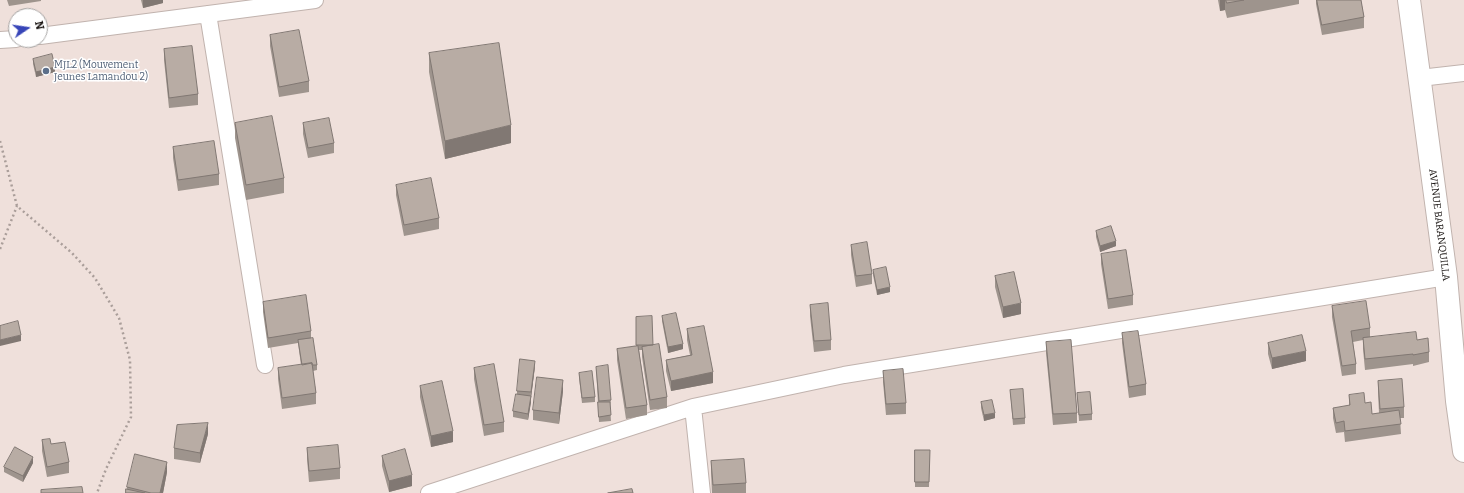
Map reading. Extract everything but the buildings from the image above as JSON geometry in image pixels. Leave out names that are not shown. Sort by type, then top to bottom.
[{"type":"main road","name":"AVENUE BARANQUILLA","points":[[1410,0],[1446,277],[1457,401],[1464,451]]},
{"type":"street","points":[[48,35],[315,0]]},
{"type":"street","points":[[208,14],[265,365]]},
{"type":"street","points":[[1420,78],[1464,73]]},
{"type":"street","points":[[429,493],[693,407],[844,375],[1446,277]]},
{"type":"street","points":[[693,407],[702,493]]},
{"type":"path","points":[[0,141],[17,206],[72,254],[95,278],[119,318],[130,360],[131,417],[106,469],[97,493]]},
{"type":"path","points":[[0,249],[17,206]]},
{"type":"place","name":"MJL2 (Mouvement Jeunes Lamandou 2)","points":[[46,71]]}]
